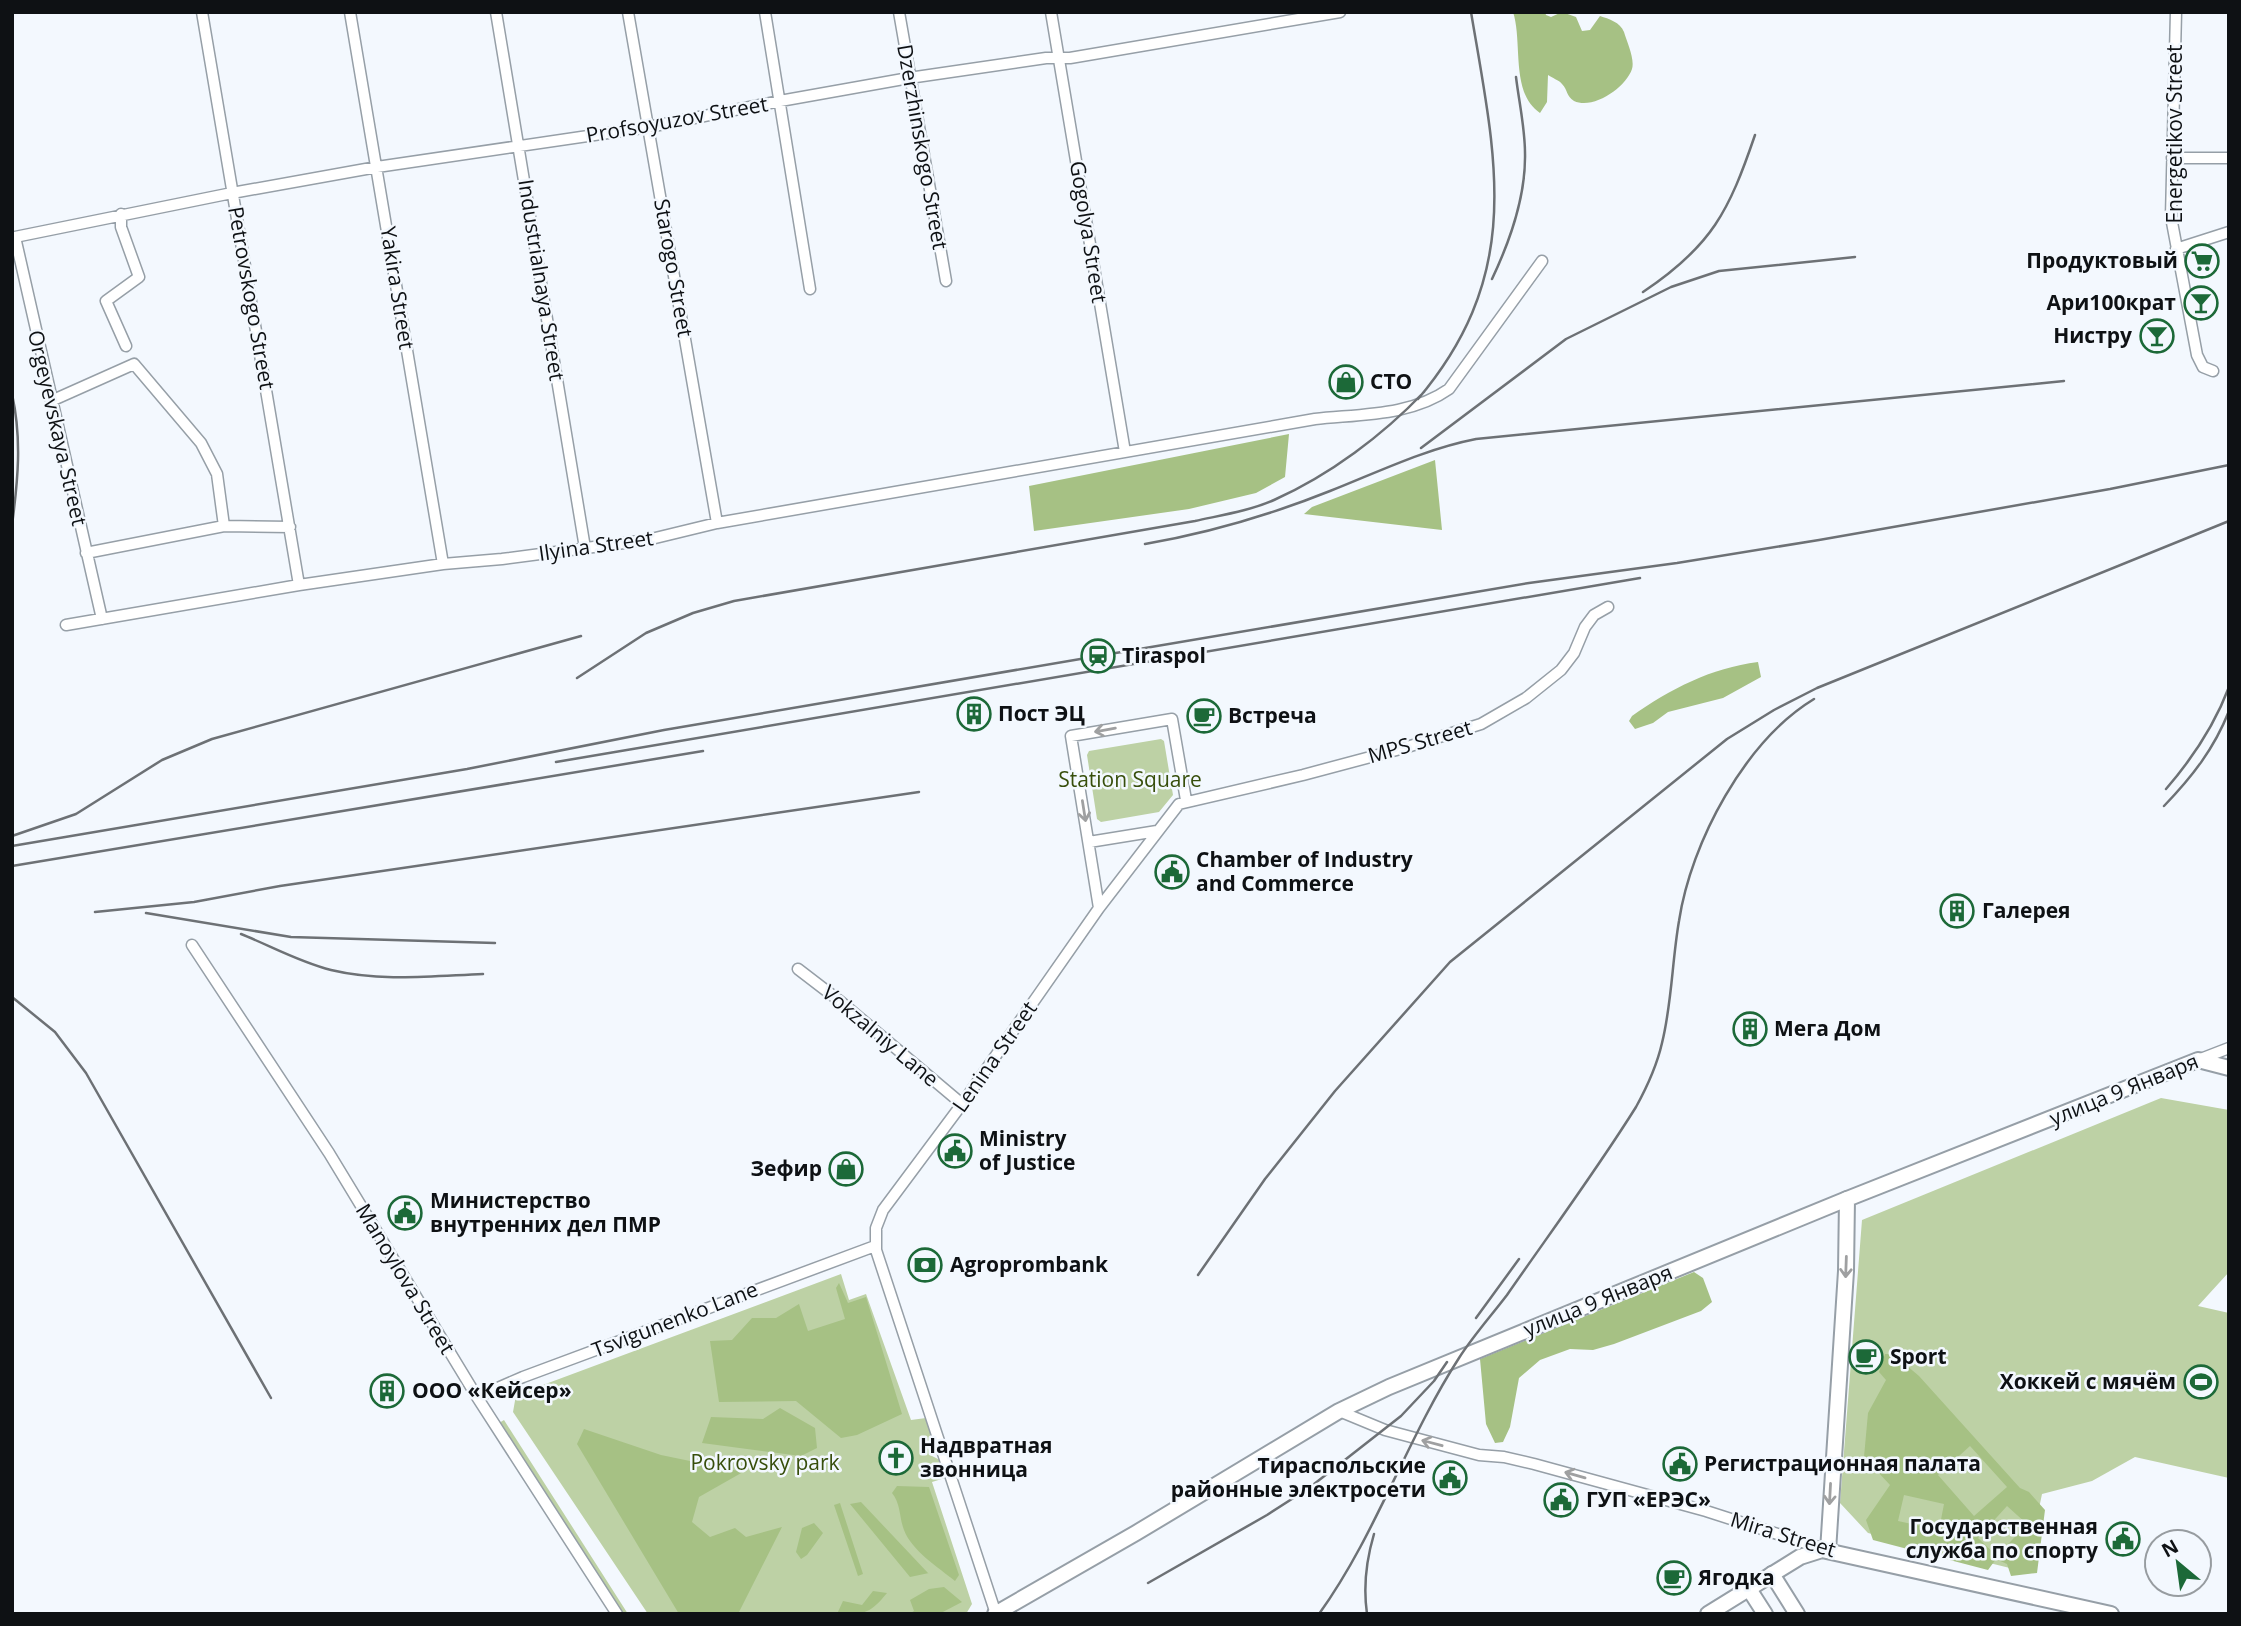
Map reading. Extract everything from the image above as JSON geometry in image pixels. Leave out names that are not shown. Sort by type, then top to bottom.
[{"type":"main road","points":[[2198,1060],[2229,1068]]},
{"type":"main road","name":"улица 9 Января","points":[[996,1614],[1339,1411],[1389,1387],[1847,1199],[2198,1060]]},
{"type":"main road","points":[[1708,1614],[1806,1554],[1828,1551],[1846,1271],[1847,1199]]},
{"type":"main road","name":"Mira Street","points":[[1828,1551],[2110,1614]]},
{"type":"main road","points":[[1772,1574],[1797,1614]]},
{"type":"main road","points":[[1749,1589],[1765,1614]]},
{"type":"street","name":"Petrovskogo Street","points":[[202,12],[299,584]]},
{"type":"street","name":"Yakira Street","points":[[350,12],[443,564]]},
{"type":"street","name":"Industrialnaya Street","points":[[496,12],[585,548]]},
{"type":"street","name":"Starogo Street","points":[[628,12],[717,523]]},
{"type":"street","points":[[765,12],[810,289]]},
{"type":"street","name":"Dzerzhinskogo Street","points":[[899,12],[946,281]]},
{"type":"street","name":"Gogolya Street","points":[[1051,12],[1125,452]]},
{"type":"street","name":"Profsoyuzov Street","points":[[15,237],[121,214],[377,167],[649,127],[909,78],[1058,57],[1070,58],[1340,12]]},
{"type":"street","name":"Energetikov Street","points":[[2176,12],[2171,216],[2197,355],[2203,367],[2213,371]]},
{"type":"street","points":[[2172,158],[2229,158]]},
{"type":"street","points":[[121,214],[121,228],[139,276],[106,301],[126,346]]},
{"type":"street","points":[[2176,249],[2229,232]]},
{"type":"street","name":"Orgeyevskaya Street","points":[[15,237],[102,619]]},
{"type":"street","name":"Ilyina Street","points":[[66,625],[299,584],[647,540],[717,523],[1315,419],[1410,408],[1435,399],[1450,389],[1542,261]]},
{"type":"street","points":[[51,401],[134,364],[201,443],[217,474],[224,526]]},
{"type":"street","points":[[86,553],[224,526],[290,527]]},
{"type":"street","name":"MPS Street","points":[[1185,800],[1303,775],[1481,724],[1526,698],[1562,670],[1574,653],[1585,627],[1594,615],[1608,607]]},
{"type":"street","points":[[1100,908],[1071,736],[1172,719],[1185,800]]},
{"type":"street","name":"Lenina Street","points":[[875,1245],[876,1228],[883,1210],[962,1104],[1100,908],[1172,811],[1185,800]]},
{"type":"street","points":[[1089,842],[1157,831]]},
{"type":"street","name":"Manoylova Street","points":[[192,945],[335,1163],[477,1397],[617,1614]]},
{"type":"street","name":"Vokzalniy Lane","points":[[798,969],[962,1104]]},
{"type":"street","name":"улица 9 Января","points":[[2198,1060],[2229,1048]]},
{"type":"street","points":[[875,1245],[996,1614]]},
{"type":"street","name":"Tsvigunenko Lane","points":[[477,1397],[523,1377],[875,1245]]},
{"type":"street","name":"Mira Street","points":[[1339,1411],[1385,1430],[1479,1455],[1534,1464],[1706,1511],[1828,1551]]},
{"type":"green space","points":[[1513,12],[1545,12],[1551,17],[1562,12],[1576,17],[1582,31],[1590,30],[1600,16],[1614,21],[1622,29],[1630,50],[1633,65],[1629,76],[1600,100],[1582,103],[1571,99],[1564,86],[1548,75],[1547,102],[1540,113],[1531,104],[1521,80]]},
{"type":"green space","points":[[1289,434],[1285,477],[1256,493],[1189,509],[1034,531],[1029,486]]},
{"type":"green space","points":[[1435,460],[1442,530],[1304,514],[1312,507]]},
{"type":"green space","points":[[1758,662],[1761,677],[1723,698],[1668,712],[1653,723],[1635,729],[1629,721],[1646,706],[1692,681],[1724,669]]},
{"type":"green space","name":"Station Square","points":[[1161,739],[1164,741],[1173,795],[1159,812],[1101,822],[1097,819],[1087,755],[1089,751]]},
{"type":"green space","points":[[2161,1098],[2229,1110],[2229,1272],[2198,1306],[2229,1313],[2229,1478],[2135,1457],[2092,1481],[2042,1494],[2026,1572],[1868,1533],[1840,1503],[1862,1220]]},
{"type":"green space","points":[[1694,1272],[1703,1278],[1712,1302],[1701,1311],[1614,1344],[1593,1350],[1570,1349],[1540,1360],[1519,1378],[1510,1427],[1503,1442],[1495,1443],[1486,1424],[1480,1359]]},
{"type":"green space","name":"Pokrovsky park","points":[[841,1274],[849,1300],[866,1294],[911,1420],[926,1418],[933,1441],[928,1447],[930,1455],[940,1460],[945,1478],[932,1482],[972,1604],[966,1614],[648,1614],[513,1412],[516,1395]]},
{"type":"green space","points":[[839,1283],[848,1303],[866,1297],[902,1414],[857,1435],[841,1438],[796,1401],[719,1402],[710,1341],[732,1340],[752,1318],[776,1318],[799,1304],[808,1331],[845,1319],[836,1288]]},
{"type":"green space","points":[[1885,1354],[1893,1354],[1919,1376],[2020,1488],[2029,1492],[2045,1510],[2037,1573],[2011,1576],[2007,1564],[1996,1559],[1988,1570],[1873,1540],[1866,1520],[1890,1485],[1864,1457],[1868,1413],[1886,1380],[1879,1372]],"holes":[[[1970,1446],[2007,1487],[1974,1516],[1938,1475]],[[1904,1495],[1944,1504],[1939,1530],[1898,1521]],[[2007,1506],[2027,1524],[1997,1556],[1978,1538]]]},
{"type":"green space","points":[[780,1408],[815,1428],[817,1448],[801,1456],[702,1443],[711,1417],[763,1419]]},
{"type":"green space","points":[[504,1420],[628,1614],[622,1614],[499,1423]]},
{"type":"green space","points":[[584,1429],[661,1455],[743,1472],[699,1497],[692,1522],[710,1537],[735,1528],[746,1537],[782,1527],[738,1614],[679,1614],[577,1444]]},
{"type":"green space","points":[[897,1486],[929,1487],[959,1575],[955,1581],[926,1558],[908,1538],[892,1493]]},
{"type":"green space","points":[[861,1502],[929,1573],[910,1577],[850,1504]]},
{"type":"green space","points":[[840,1503],[863,1574],[858,1576],[834,1505]]},
{"type":"green space","points":[[814,1523],[823,1533],[801,1559],[796,1552],[802,1528]]},
{"type":"green space","points":[[944,1587],[962,1602],[939,1614],[909,1614],[914,1611],[910,1600],[929,1589]]},
{"type":"green space","points":[[873,1591],[887,1593],[865,1612],[837,1614],[843,1601],[862,1605]]},
{"type":"railway","points":[[1418,399],[1452,352],[1475,306],[1488,260],[1494,214],[1493,166],[1471,12]]},
{"type":"railway","points":[[1492,279],[1511,234],[1525,169],[1525,144],[1516,77]]},
{"type":"railway","points":[[1643,292],[1686,259],[1715,225],[1736,185],[1755,135]]},
{"type":"railway","points":[[1421,448],[1566,339],[1671,287],[1719,271],[1855,257]]},
{"type":"railway","points":[[1145,544],[1216,529],[1262,515],[1420,455],[1476,439],[2064,381]]},
{"type":"railway","points":[[577,678],[646,633],[693,613],[734,601],[1195,521],[1255,507],[1295,490],[1355,453],[1391,424],[1424,392]]},
{"type":"railway","points":[[12,394],[18,460],[12,525]]},
{"type":"railway","points":[[12,846],[467,769],[664,730],[1529,583],[1819,540],[2110,489],[2229,465]]},
{"type":"railway","points":[[1198,1275],[1265,1179],[1335,1091],[1450,962],[1727,739],[1817,688],[2229,521]]},
{"type":"railway","points":[[556,762],[1640,578]]},
{"type":"railway","points":[[12,836],[76,814],[162,760],[212,739],[581,636]]},
{"type":"railway","points":[[2166,789],[2202,741],[2229,687]]},
{"type":"railway","points":[[1319,1614],[1357,1552],[1423,1421],[1459,1358],[1507,1295],[1636,1107],[1660,1051],[1668,1013],[1679,921],[1695,859],[1725,796],[1744,767],[1765,740],[1789,717],[1814,699]]},
{"type":"railway","points":[[2164,806],[2201,762],[2229,711]]},
{"type":"railway","points":[[12,866],[703,751]]},
{"type":"railway","points":[[95,912],[194,902],[280,886],[919,792]]},
{"type":"railway","points":[[146,913],[291,937],[495,943]]},
{"type":"railway","points":[[241,934],[308,963],[350,974],[407,977],[483,974]]},
{"type":"railway","points":[[12,997],[55,1032],[86,1073],[271,1398]]},
{"type":"railway","points":[[1476,1318],[1519,1259]]},
{"type":"railway","points":[[1148,1583],[1309,1488],[1401,1416],[1434,1381],[1447,1362]]},
{"type":"railway","points":[[1367,1614],[1366,1574],[1374,1534]]},
{"type":"place","name":"Продуктовый","points":[[2202,261]]},
{"type":"place","name":"Ари100крат","points":[[2201,303]]},
{"type":"place","name":"Нистру","points":[[2157,336]]},
{"type":"place","name":"СТО","points":[[1346,382]]},
{"type":"place","name":"Tiraspol","points":[[1098,656]]},
{"type":"place","name":"Пост ЭЦ","points":[[974,714]]},
{"type":"place","name":"Встреча","points":[[1204,716]]},
{"type":"place","name":"Chamber of Industry and Commerce","points":[[1172,872]]},
{"type":"place","name":"Галерея","points":[[1957,911]]},
{"type":"place","name":"Мега Дом","points":[[1750,1029]]},
{"type":"place","name":"Ministry of Justice","points":[[955,1151]]},
{"type":"place","name":"Зефир","points":[[846,1169]]},
{"type":"place","name":"Министерство внутренних дел ПМР","points":[[405,1213]]},
{"type":"place","name":"Agroprombank","points":[[925,1265]]},
{"type":"place","name":"Sport","points":[[1866,1357]]},
{"type":"place","name":"Хоккей с мячём","points":[[2201,1382]]},
{"type":"place","name":"ООО «Кейсер»","points":[[387,1391]]},
{"type":"place","name":"Надвратная звонница","points":[[896,1458]]},
{"type":"place","name":"Регистрационная палата","points":[[1680,1464]]},
{"type":"place","name":"Тираспольские районные электросети","points":[[1450,1478]]},
{"type":"place","name":"ГУП «ЕРЭС»","points":[[1561,1500]]},
{"type":"place","name":"Государственная служба по спорту","points":[[2123,1539]]},
{"type":"place","name":"Ягодка","points":[[1674,1578]]}]
